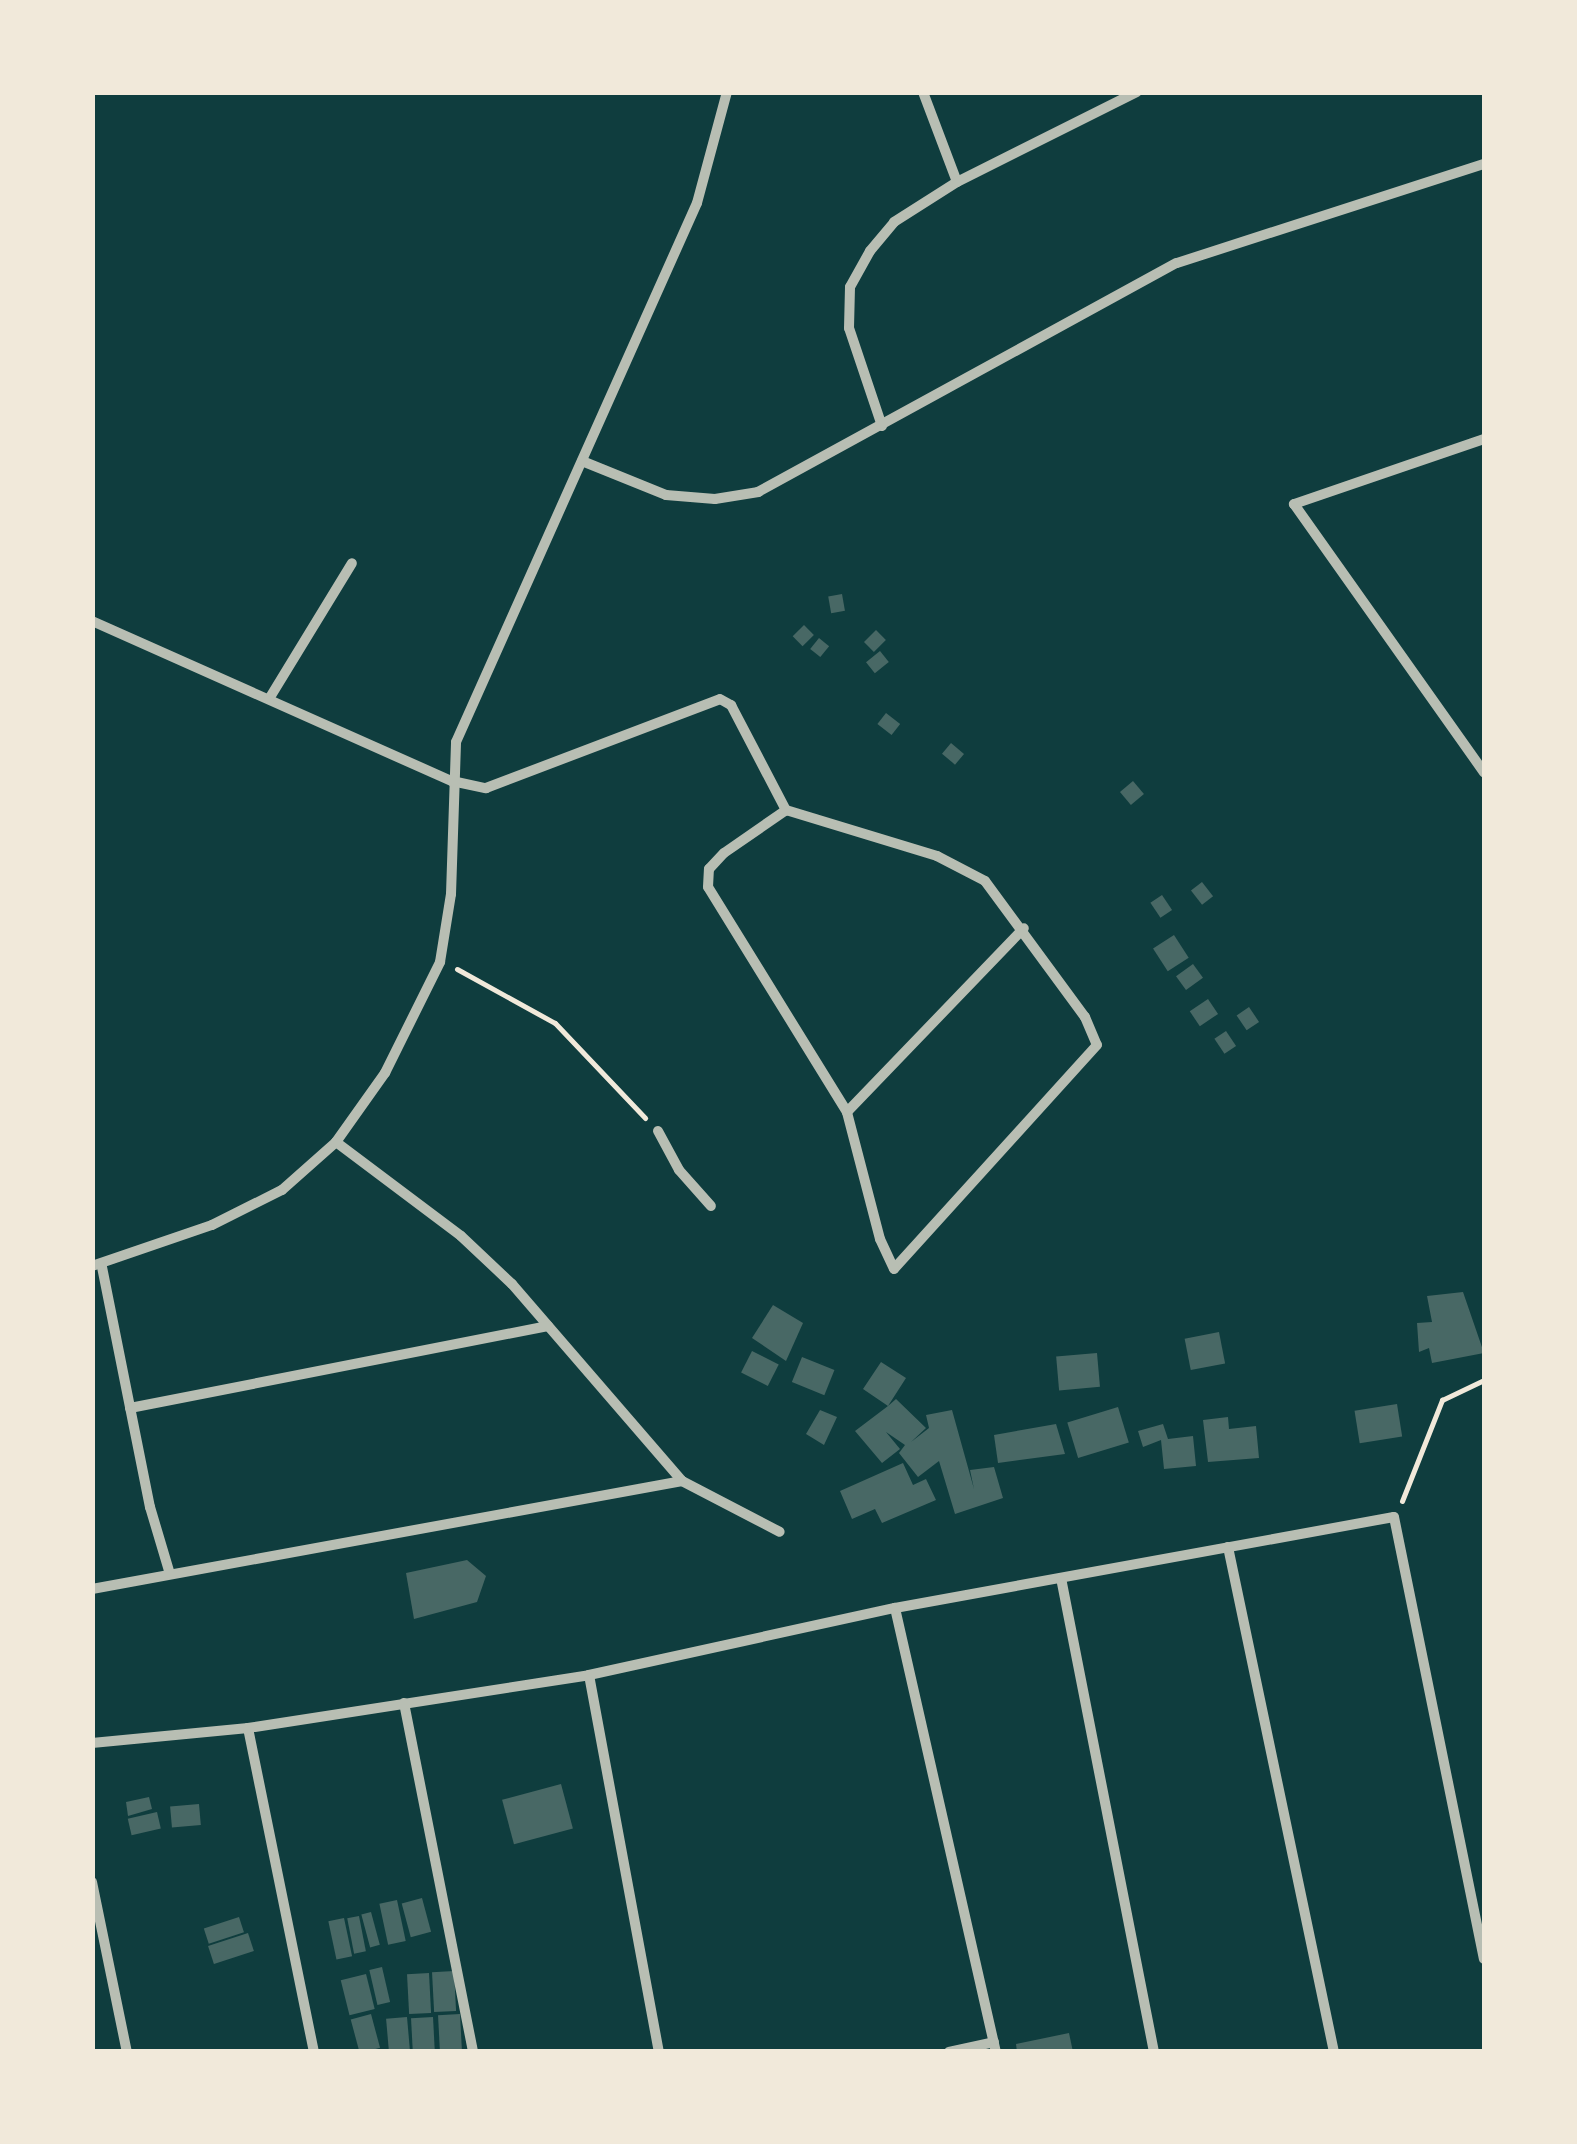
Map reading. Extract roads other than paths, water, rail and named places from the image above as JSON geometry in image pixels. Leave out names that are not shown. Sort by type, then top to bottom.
[{"type":"street","points":[[170,1574],[97,1266],[212,1226],[282,1190],[336,1142],[385,1073],[440,962],[451,894],[456,742],[697,203],[727,92]]},
{"type":"street","points":[[922,92],[957,182]]},
{"type":"street","points":[[882,426],[849,328],[850,287],[894,222],[1106,97],[1137,92]]},
{"type":"street","points":[[582,461],[666,495],[715,499],[758,492],[1177,263],[1484,164]]},
{"type":"street","points":[[1484,439],[1294,504],[1484,772]]},
{"type":"street","points":[[270,699],[352,563]]},
{"type":"street","points":[[92,621],[452,781],[486,788],[562,764],[720,699],[731,705],[786,810],[937,856],[986,880],[1024,928],[1097,1045],[894,1269],[880,1239],[847,1112],[708,888],[709,869],[724,853],[786,810]]},
{"type":"street","points":[[847,1112],[1024,928]]},
{"type":"street","points":[[658,1131],[679,1170],[711,1206]]},
{"type":"street","points":[[336,1142],[461,1236],[548,1326],[682,1481],[780,1532]]},
{"type":"street","points":[[130,1408],[548,1326]]},
{"type":"street","points":[[92,1589],[682,1481]]},
{"type":"street","points":[[92,1743],[248,1728],[590,1676],[894,1608],[1394,1518],[1484,1959]]},
{"type":"street","points":[[1228,1547],[1334,2052]]},
{"type":"street","points":[[1061,1578],[1154,2052]]},
{"type":"street","points":[[894,1608],[995,2046],[949,2052]]},
{"type":"street","points":[[590,1676],[659,2052]]},
{"type":"street","points":[[404,1703],[474,2052]]},
{"type":"street","points":[[248,1728],[314,2052]]},
{"type":"street","points":[[92,1882],[127,2052]]}]
